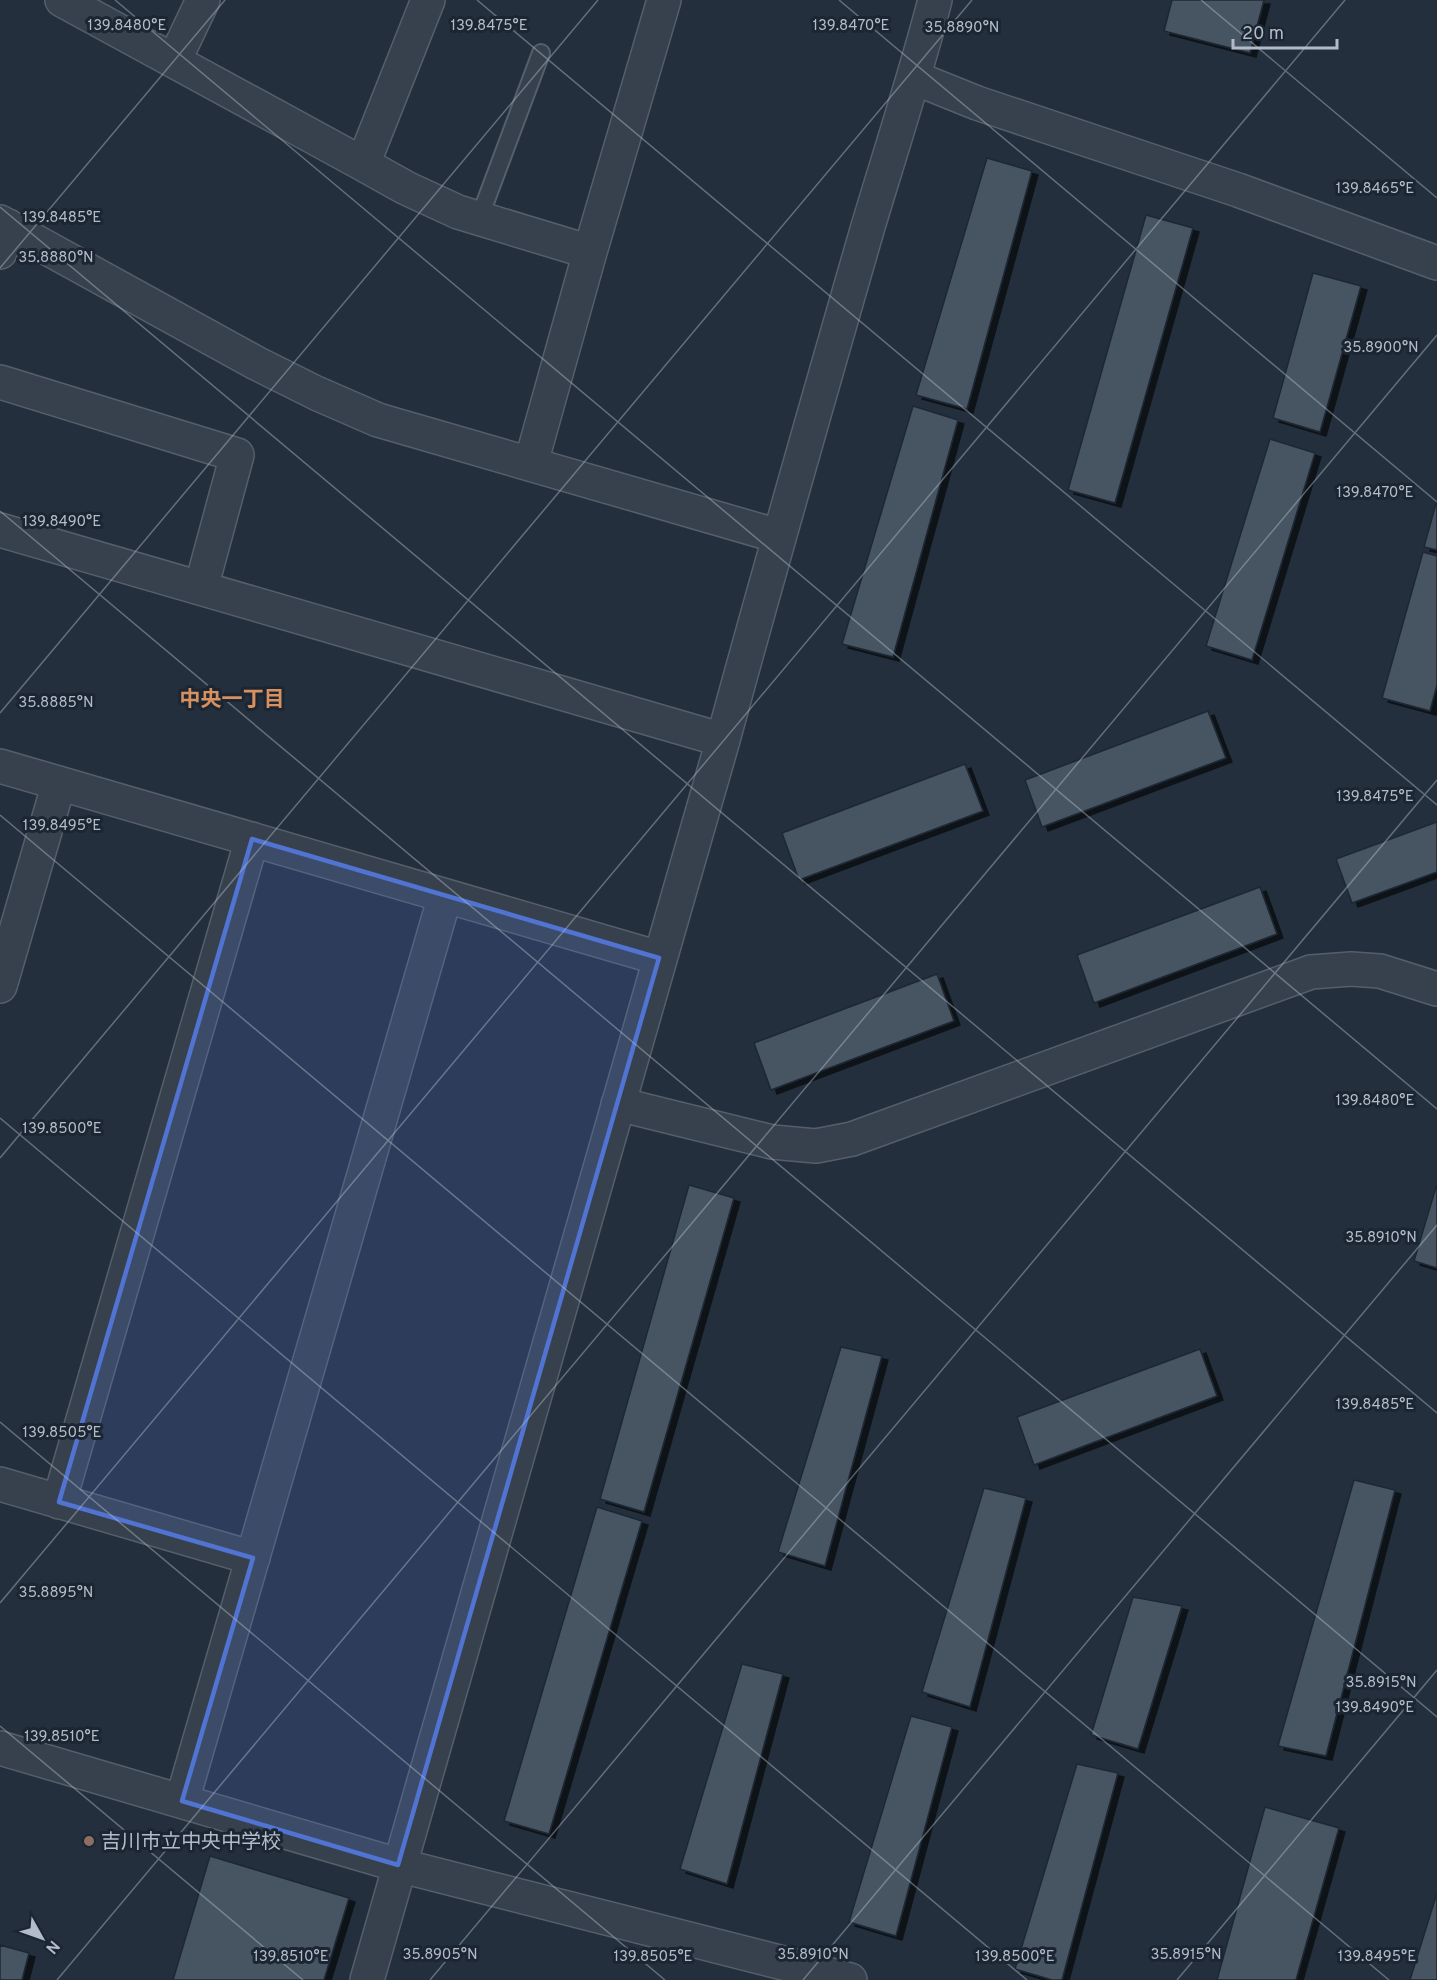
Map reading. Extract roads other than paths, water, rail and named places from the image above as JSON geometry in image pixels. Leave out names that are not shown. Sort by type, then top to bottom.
[{"type":"street","points":[[62,0],[432,201],[479,219],[590,252]]},
{"type":"street","points":[[174,61],[203,0]]},
{"type":"street","points":[[363,164],[429,0]]},
{"type":"street","points":[[531,463],[664,0]]},
{"type":"street","points":[[367,1980],[398,1865],[723,740],[778,536],[879,191],[915,78],[935,0]]},
{"type":"street","points":[[915,78],[977,103],[1238,190],[1437,263]]},
{"type":"street","points":[[3,233],[255,363],[378,420],[778,536]]},
{"type":"street","points":[[0,382],[237,455],[201,588]]},
{"type":"street","points":[[0,530],[723,740]]},
{"type":"street","points":[[0,766],[659,958]]},
{"type":"street","points":[[0,986],[59,783]]},
{"type":"street","points":[[59,1502],[252,839]]},
{"type":"street","points":[[182,1801],[445,896]]},
{"type":"street","points":[[618,1104],[772,1143],[816,1146],[852,1139],[1311,972],[1351,969],[1380,971],[1437,988]]},
{"type":"street","points":[[0,1485],[253,1558]]},
{"type":"street","points":[[0,1748],[398,1865],[850,1980]]},
{"type":"lane","points":[[479,219],[542,53]]},
{"type":"place","name":"吉川市立中央中学校","points":[[89,1841]]},
{"type":"district","name":"中央一丁目","points":[[232,699]]}]
